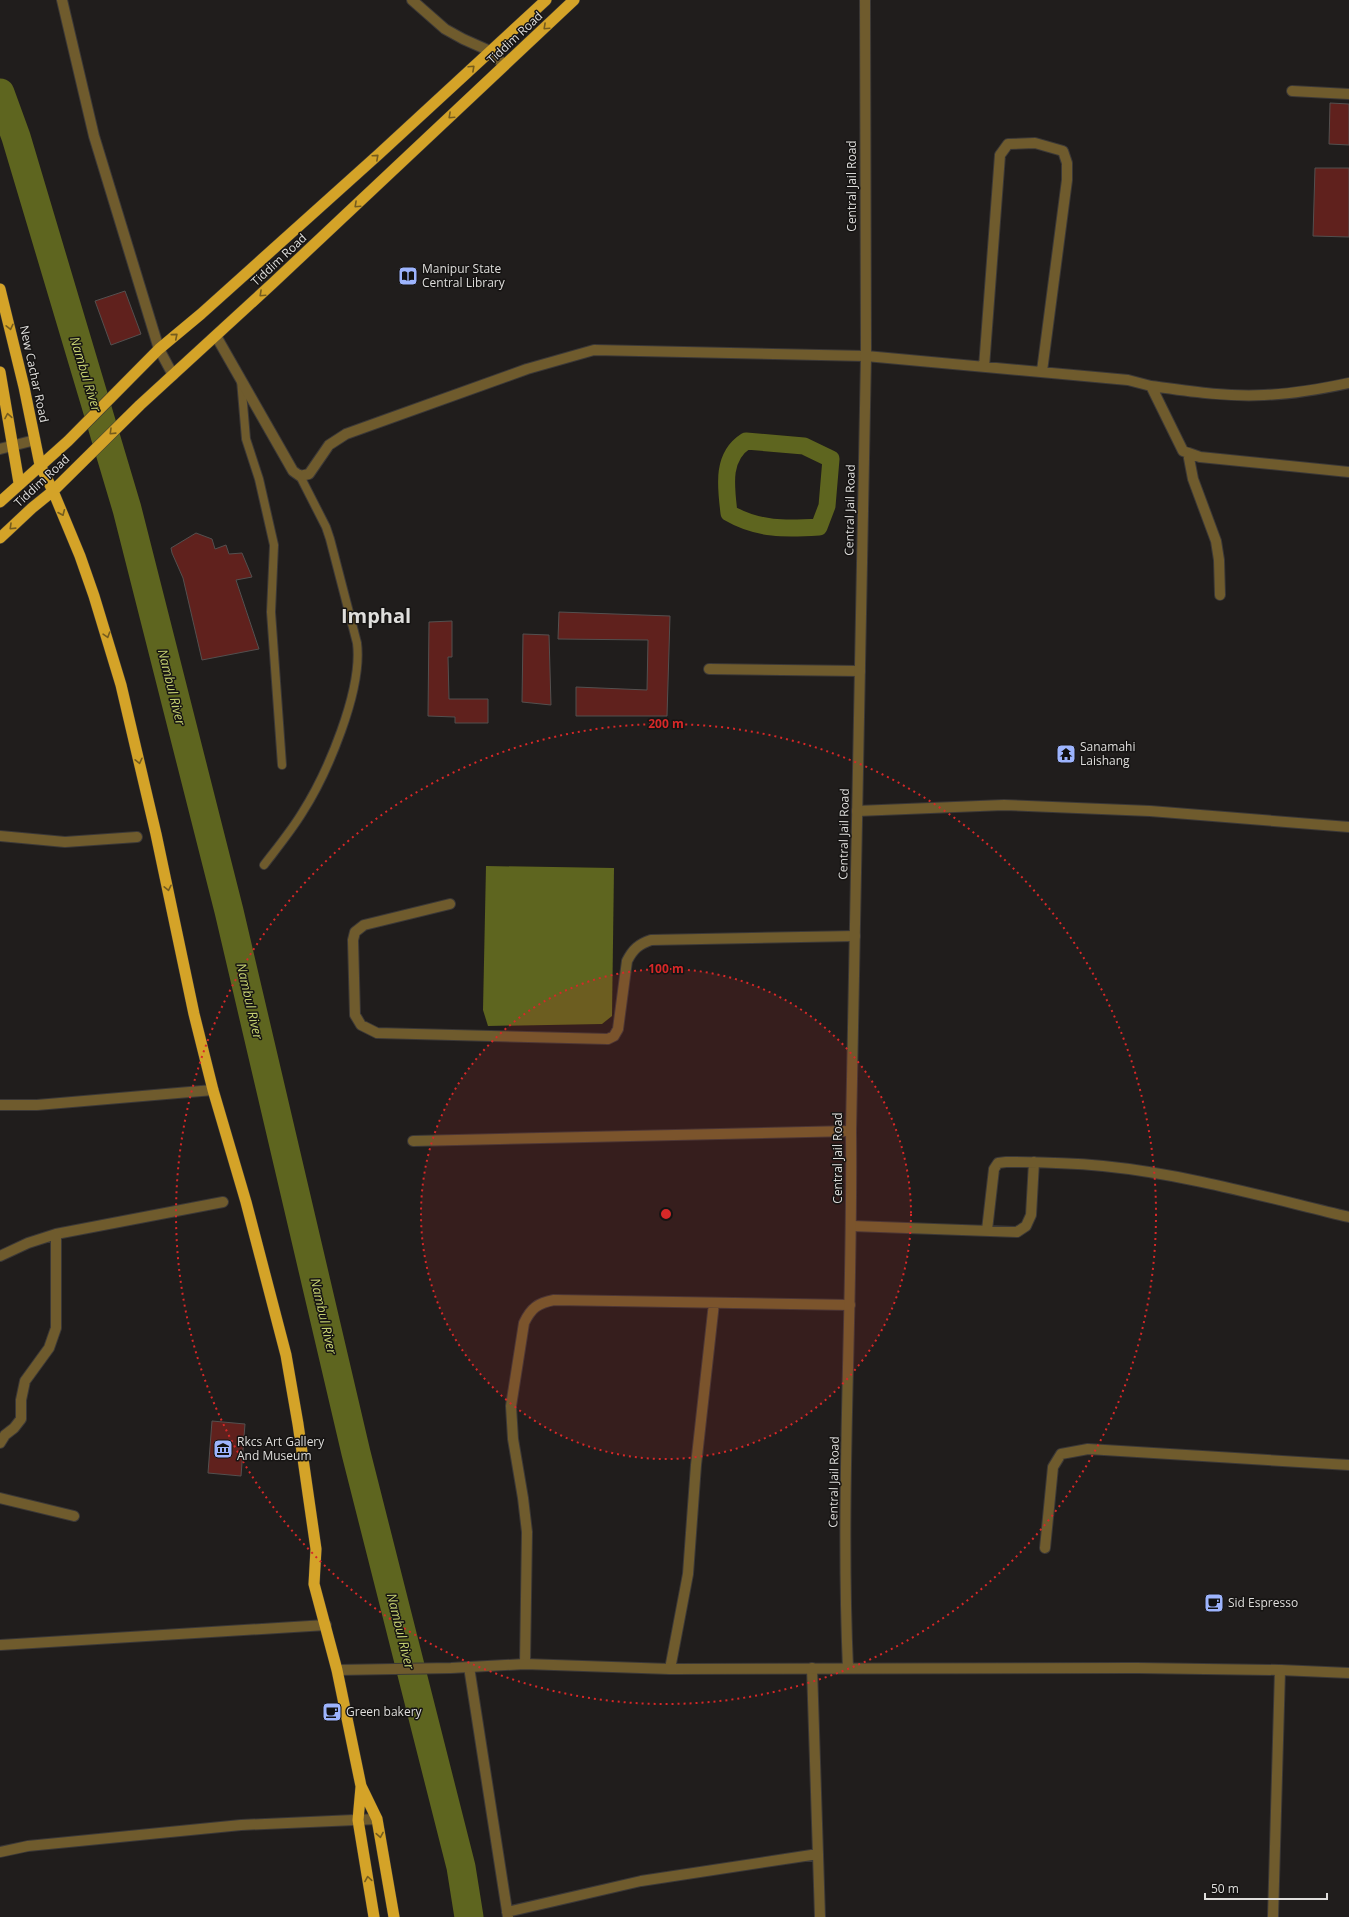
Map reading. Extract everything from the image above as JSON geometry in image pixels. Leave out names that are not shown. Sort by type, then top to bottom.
[{"type":"highway","name":"Tiddim Road","points":[[0,502],[19,483],[68,440],[127,383],[159,349],[201,314],[296,229],[546,0]]},
{"type":"highway","name":"Tiddim Road","points":[[0,538],[32,508],[53,491],[140,405],[216,336],[574,0]]},
{"type":"highway","name":"New Cachar Road","points":[[0,289],[24,387],[40,465],[53,491],[94,596],[121,686],[156,834],[194,1014],[213,1090],[246,1202],[286,1355],[298,1424],[316,1549],[314,1584],[337,1670],[361,1786]]},
{"type":"highway","points":[[0,372],[14,445],[19,483]]},
{"type":"highway","points":[[361,1786],[377,1818],[394,1917]]},
{"type":"highway","points":[[361,1786],[358,1820],[374,1917]]},
{"type":"street","points":[[62,0],[94,136],[159,349],[173,375]]},
{"type":"street","points":[[412,0],[445,28],[463,39],[490,51],[504,65]]},
{"type":"street","name":"Central Jail Road","points":[[848,1668],[845,1596],[852,1226],[851,1131],[866,356],[865,0]]},
{"type":"street","points":[[1292,91],[1349,94]]},
{"type":"street","points":[[984,367],[1000,155],[1008,144],[1035,143],[1063,151],[1067,163],[1067,180],[1042,371]]},
{"type":"street","points":[[216,336],[293,471],[300,476],[309,474],[329,445],[346,434],[527,369],[594,350],[866,356],[1042,371],[1128,380],[1151,386],[1208,393],[1263,396],[1304,392],[1349,383]]},
{"type":"street","points":[[1151,386],[1183,451],[1200,457],[1349,472]]},
{"type":"street","points":[[0,449],[34,440]]},
{"type":"street","points":[[1188,453],[1193,478],[1216,541],[1219,560],[1220,595]]},
{"type":"street","points":[[709,669],[860,671]]},
{"type":"street","points":[[857,811],[1004,805],[1150,811],[1349,827]]},
{"type":"street","points":[[0,836],[66,842],[137,837]]},
{"type":"street","points":[[450,904],[364,925],[355,932],[353,940],[355,1015],[361,1025],[377,1033],[608,1040],[614,1036],[618,1029],[627,960],[632,951],[639,944],[651,940],[855,936]]},
{"type":"street","points":[[0,1105],[37,1105],[213,1090]]},
{"type":"street","points":[[413,1142],[851,1131]]},
{"type":"street","points":[[987,1230],[994,1169],[998,1163],[1006,1162],[1104,1166],[1145,1172],[1221,1186],[1349,1217]]},
{"type":"street","points":[[852,1226],[1017,1232],[1026,1226],[1031,1215],[1034,1162]]},
{"type":"street","points":[[0,1256],[28,1243],[56,1234],[224,1202]]},
{"type":"street","points":[[0,1443],[5,1435],[14,1428],[21,1419],[21,1400],[25,1381],[49,1348],[56,1328],[56,1234]]},
{"type":"street","points":[[525,1664],[527,1532],[513,1439],[511,1406],[524,1323],[529,1312],[536,1305],[554,1300],[850,1305]]},
{"type":"street","points":[[670,1669],[688,1574],[696,1465],[714,1303]]},
{"type":"street","points":[[1045,1548],[1053,1467],[1061,1454],[1088,1448],[1349,1465]]},
{"type":"street","points":[[0,1498],[74,1516]]},
{"type":"street","points":[[0,1646],[326,1625]]},
{"type":"street","points":[[337,1670],[451,1668],[525,1664],[670,1669],[848,1668],[1280,1670],[1349,1673]]},
{"type":"street","points":[[469,1667],[508,1914],[641,1881],[818,1854]]},
{"type":"street","points":[[812,1668],[820,1917]]},
{"type":"street","points":[[1273,1917],[1280,1670]]},
{"type":"street","points":[[0,1852],[28,1846],[240,1825],[377,1818]]},
{"type":"lane","points":[[241,379],[246,440],[259,479],[274,545],[271,612],[282,765]]},
{"type":"lane","points":[[264,865],[302,813],[334,751],[344,722],[358,667],[357,643],[330,539],[326,527],[300,476]]},
{"type":"shaded area","points":[[486,866],[614,868],[612,1016],[602,1024],[488,1026],[483,1010]]},
{"type":"building","points":[[1330,103],[1349,104],[1349,145],[1329,144]]},
{"type":"building","points":[[1315,168],[1349,168],[1349,237],[1313,236]]},
{"type":"building","points":[[125,291],[141,334],[111,345],[95,301]]},
{"type":"building","points":[[196,533],[212,539],[215,549],[226,545],[229,554],[242,553],[252,577],[236,580],[259,649],[202,660],[183,578],[171,548]]},
{"type":"building","points":[[559,612],[670,616],[667,716],[576,716],[576,687],[647,690],[648,640],[558,639]]},
{"type":"building","points":[[452,621],[452,657],[448,657],[449,699],[488,699],[488,723],[455,723],[455,717],[428,716],[429,622]]},
{"type":"building","points":[[523,634],[549,635],[551,705],[522,702]]},
{"type":"building","points":[[212,1421],[245,1424],[241,1476],[208,1473]]},
{"type":"waterway","name":"Nambul River","points":[[0,93],[16,137],[127,509],[229,911],[356,1453],[461,1867],[469,1917]]},
{"type":"waterway","points":[[746,441],[804,446],[831,459],[827,506],[819,527],[772,527],[751,523],[729,513],[726,483],[729,464],[732,455],[746,441]]},
{"type":"place","name":"Manipur State Central Library","points":[[408,276]]},
{"type":"place","name":"Sanamahi Laishang","points":[[1066,754]]},
{"type":"place","name":"Rkcs Art Gallery And Museum","points":[[223,1449]]},
{"type":"place","name":"Sid Espresso","points":[[1214,1603]]},
{"type":"place","name":"Green bakery","points":[[332,1712]]},
{"type":"district","name":"Imphal","points":[[376,616]]}]
